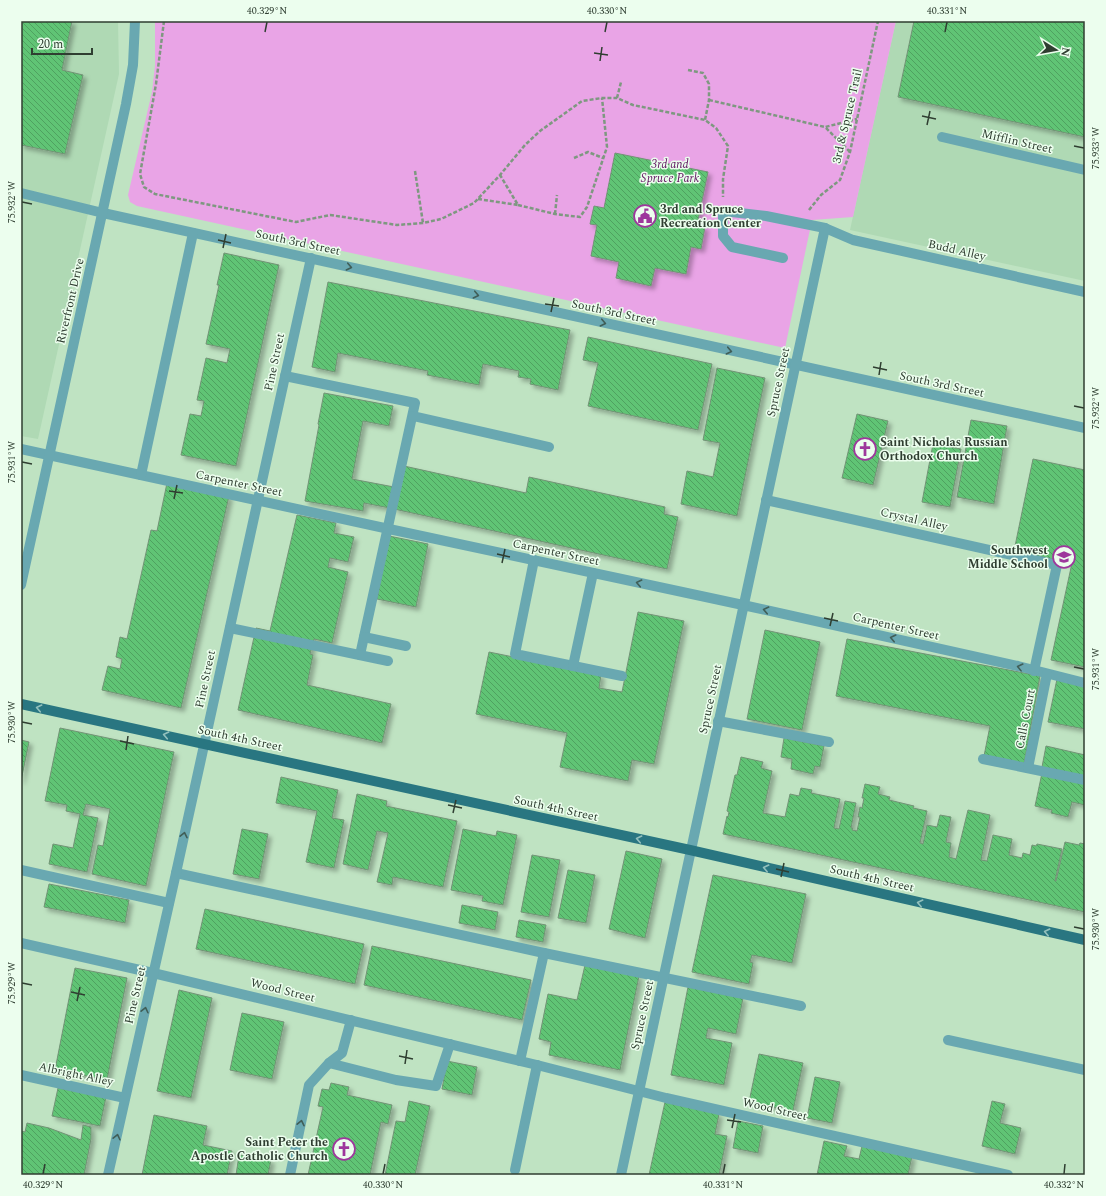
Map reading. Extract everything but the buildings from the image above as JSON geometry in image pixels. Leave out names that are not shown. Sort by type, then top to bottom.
[{"type":"main road","name":"South 4th Street","points":[[21,704],[690,850],[1085,940]]},
{"type":"street","name":"Riverfront Drive","points":[[21,585],[24,561],[49,455],[126,104],[133,65],[135,21]]},
{"type":"street","name":"Mifflin Street","points":[[942,137],[1085,170]]},
{"type":"street","name":"South 3rd Street","points":[[21,194],[794,366],[1085,428]]},
{"type":"street","name":"Budd Alley","points":[[723,211],[766,216],[825,228],[853,240],[1085,292]]},
{"type":"street","points":[[723,211],[723,236],[732,247],[782,258]]},
{"type":"street","name":"Spruce Street","points":[[621,1175],[794,366],[825,228]]},
{"type":"street","points":[[141,475],[193,233]]},
{"type":"street","name":"Pine Street","points":[[108,1175],[311,258]]},
{"type":"street","points":[[285,376],[415,404],[360,655]]},
{"type":"street","points":[[413,416],[549,448]]},
{"type":"street","name":"Carpenter Street","points":[[21,449],[388,530],[743,605],[1085,683]]},
{"type":"street","name":"Crystal Alley","points":[[766,500],[1057,565],[1034,671]]},
{"type":"street","points":[[534,560],[515,654],[622,676]]},
{"type":"street","points":[[573,666],[593,573]]},
{"type":"street","points":[[230,628],[388,661]]},
{"type":"street","points":[[364,637],[406,646]]},
{"type":"street","name":"Calls Court","points":[[1028,768],[1047,674]]},
{"type":"street","points":[[718,721],[829,742]]},
{"type":"street","points":[[983,759],[1085,780]]},
{"type":"street","points":[[21,870],[169,903]]},
{"type":"street","points":[[176,873],[544,953],[801,1006]]},
{"type":"street","name":"Wood Street","points":[[21,943],[351,1020],[639,1091],[1008,1175]]},
{"type":"street","points":[[520,1061],[544,953]]},
{"type":"street","points":[[290,1175],[309,1085],[329,1063],[342,1053],[351,1020]]},
{"type":"street","points":[[948,1040],[1085,1070]]},
{"type":"street","points":[[329,1063],[396,1080],[436,1086],[450,1044]]},
{"type":"street","points":[[515,1170],[538,1065]]},
{"type":"street","name":"Albright Alley","points":[[21,1075],[125,1098]]},
{"type":"path","points":[[164,21],[156,84],[140,174],[144,187],[155,194],[296,222],[330,215],[397,225],[422,223],[441,219],[474,203],[525,145],[540,131],[582,101],[602,98],[617,98],[633,105],[705,120],[716,128],[728,146],[723,179],[723,211]]},
{"type":"path","name":"3rd & Spruce Trail","points":[[799,223],[820,195],[840,180],[850,152],[878,21]]},
{"type":"path","points":[[688,70],[703,74],[709,84],[709,100],[705,120]]},
{"type":"path","points":[[617,98],[621,82]]},
{"type":"path","points":[[478,199],[518,205],[555,214],[580,216],[587,207],[607,147],[602,98]]},
{"type":"path","points":[[709,100],[825,127],[857,119]]},
{"type":"path","points":[[825,127],[850,152]]},
{"type":"path","points":[[574,158],[588,152],[603,158]]},
{"type":"path","points":[[415,171],[422,223]]},
{"type":"path","points":[[500,175],[518,205]]},
{"type":"path","points":[[555,214],[557,195]]},
{"type":"shaded area","points":[[21,21],[118,21],[119,74],[38,439],[21,436]]},
{"type":"shaded area","points":[[896,21],[1085,21],[1085,281],[850,230]]},
{"type":"green space","name":"3rd and Spruce Park","points":[[155,21],[896,21],[853,217],[812,220],[785,348],[137,206],[130,202],[128,195],[152,92],[155,65]]},
{"type":"place","name":"3rd and Spruce Recreation Center","points":[[645,216]]},
{"type":"place","name":"Saint Nicholas Russian Orthodox Church","points":[[865,449]]},
{"type":"place","name":"Southwest Middle School","points":[[1064,557]]},
{"type":"place","name":"Saint Peter the Apostle Catholic Church","points":[[344,1149]]}]
